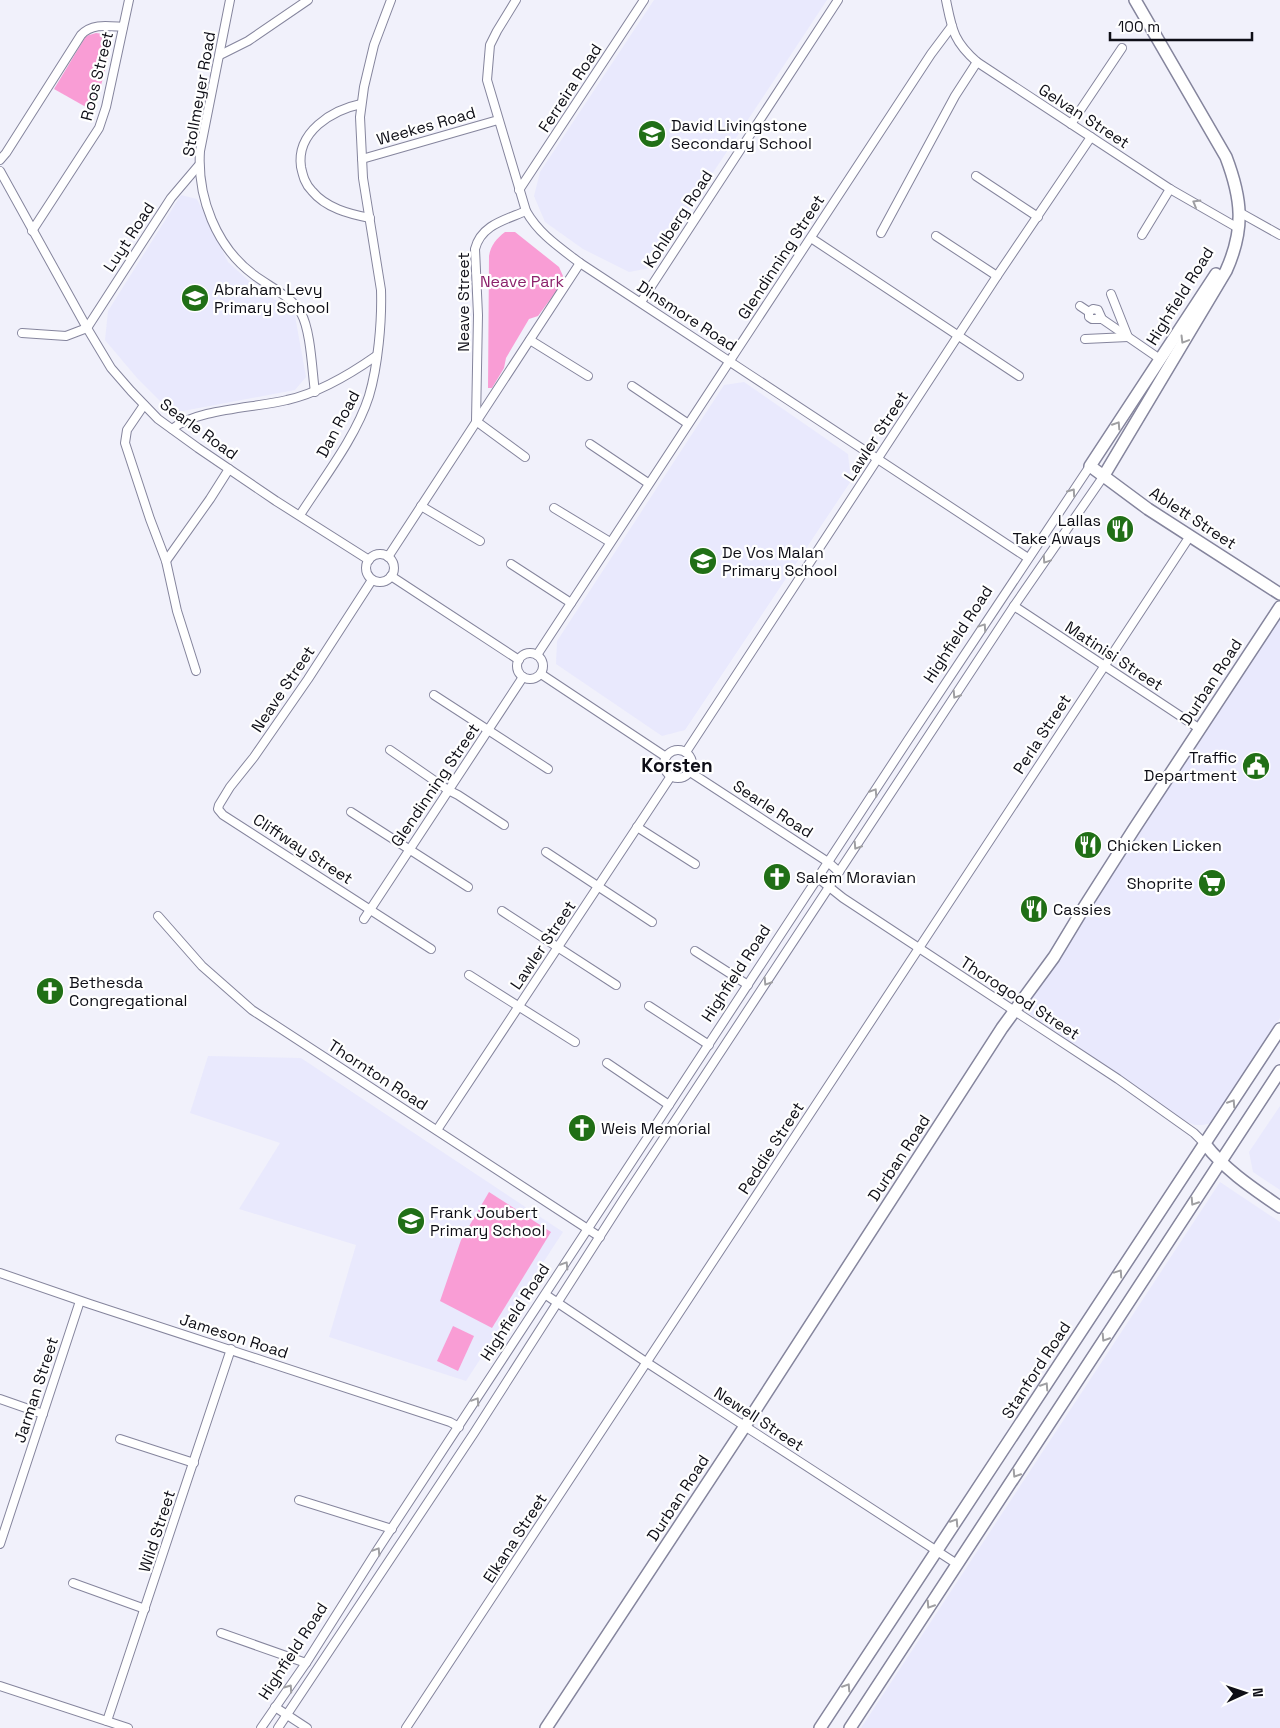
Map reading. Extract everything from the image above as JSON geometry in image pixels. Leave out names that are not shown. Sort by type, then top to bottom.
[{"type":"street","name":"Roos Street","points":[[32,231],[99,128],[106,107],[129,0]]},
{"type":"street","name":"Stollmeyer Road","points":[[230,0],[203,132],[199,165],[201,184],[213,222],[224,244],[248,270],[285,296],[300,312],[306,328],[315,392]]},
{"type":"street","points":[[220,55],[248,41],[308,0]]},
{"type":"street","name":"Dan Road","points":[[300,515],[342,450],[363,411],[373,382],[382,308],[362,159],[360,117],[374,45],[391,0]]},
{"type":"street","name":"Dinsmore Road","points":[[516,0],[497,31],[489,52],[488,80],[519,190],[526,211],[537,229],[580,263],[1028,558]]},
{"type":"street","name":"Ferreira Road","points":[[519,190],[644,0]]},
{"type":"street","name":"Kohlberg Road","points":[[641,302],[838,0]]},
{"type":"street","name":"Gelvan Street","points":[[946,0],[952,26],[959,44],[977,62],[1237,232]]},
{"type":"street","points":[[1135,0],[1226,157],[1234,179],[1239,202],[1237,232]]},
{"type":"street","points":[[0,160],[80,35],[96,26],[123,28]]},
{"type":"street","name":"Glendinning Street","points":[[537,655],[931,54],[952,26]]},
{"type":"street","points":[[1071,124],[1122,48]]},
{"type":"street","points":[[881,233],[955,96],[977,62]]},
{"type":"street","points":[[361,104],[342,108],[319,124],[308,136],[300,157],[306,183],[324,202],[347,213],[370,218]]},
{"type":"street","name":"Weekes Road","points":[[362,159],[498,120]]},
{"type":"street","name":"Lawler Street","points":[[686,752],[997,276],[1091,137]]},
{"type":"street","name":"Luyt Road","points":[[87,328],[171,198],[199,165]]},
{"type":"street","name":"Searle Road","points":[[0,171],[32,231],[111,368],[144,405],[158,419],[198,448],[369,560]]},
{"type":"street","points":[[976,176],[1038,217]]},
{"type":"street","points":[[1142,235],[1170,189]]},
{"type":"street","name":"Neave Street","points":[[476,421],[478,315],[475,249],[478,239],[488,228],[526,211]]},
{"type":"street","points":[[1239,212],[1280,236]]},
{"type":"street","name":"Highfield Road","points":[[261,1728],[306,1663],[858,816],[1220,268],[1237,232]]},
{"type":"street","name":"Highfield Road","points":[[278,1728],[474,1433],[628,1192],[1014,606],[1103,477],[1226,271],[1233,257],[1237,232]]},
{"type":"street","points":[[936,236],[997,276]]},
{"type":"street","points":[[811,238],[1019,376]]},
{"type":"street","points":[[388,557],[580,263]]},
{"type":"street","points":[[1111,294],[1128,337]]},
{"type":"street","points":[[1080,306],[1089,312],[1093,309],[1098,310],[1102,319],[1160,359]]},
{"type":"street","points":[[22,333],[66,336],[87,328]]},
{"type":"street","points":[[1085,339],[1128,337]]},
{"type":"street","points":[[530,340],[588,376]]},
{"type":"street","points":[[172,429],[190,418],[286,401],[315,392],[376,356]]},
{"type":"street","points":[[632,386],[687,424]]},
{"type":"street","points":[[144,405],[127,430],[125,443],[166,561],[177,611],[196,672]]},
{"type":"street","points":[[476,421],[525,457]]},
{"type":"street","points":[[590,444],[648,484]]},
{"type":"street","name":"Ablett Street","points":[[1090,466],[1103,477],[1190,536],[1280,594]]},
{"type":"street","points":[[166,561],[229,469]]},
{"type":"street","points":[[421,506],[480,541]]},
{"type":"street","points":[[554,508],[610,542]]},
{"type":"street","name":"Perla Street","points":[[918,948],[1190,536]]},
{"type":"street","points":[[380,554],[388,557],[394,568],[391,576],[382,582],[372,580],[366,568],[369,560],[380,554]]},
{"type":"street","points":[[511,564],[571,603]]},
{"type":"street","points":[[391,576],[519,660]]},
{"type":"street","name":"Neave Street","points":[[220,813],[218,807],[230,787],[254,757],[308,679],[372,580]]},
{"type":"street","name":"Matinisi Street","points":[[1014,606],[1200,729]]},
{"type":"street","name":"Durban Road","points":[[546,1728],[1015,1010],[1054,957],[1083,909],[1280,607]]},
{"type":"street","points":[[527,654],[537,655],[543,664],[541,674],[532,679],[523,677],[517,669],[519,660],[527,654]]},
{"type":"street","points":[[541,674],[666,757]]},
{"type":"street","name":"Glendinning Street","points":[[364,919],[523,677]]},
{"type":"street","points":[[434,695],[548,769]]},
{"type":"street","points":[[390,750],[448,790],[504,825]]},
{"type":"street","points":[[675,750],[686,752],[692,761],[690,772],[681,777],[671,776],[666,769],[666,757],[675,750]]},
{"type":"street","name":"Searle Road","points":[[690,772],[828,862],[839,872]]},
{"type":"street","name":"Lawler Street","points":[[437,1130],[671,776]]},
{"type":"street","points":[[351,812],[468,887]]},
{"type":"street","name":"Cliffway Street","points":[[220,813],[370,909]]},
{"type":"street","points":[[858,816],[871,823]]},
{"type":"street","points":[[637,827],[695,864]]},
{"type":"street","points":[[546,852],[652,922]]},
{"type":"street","name":"Thorogood Street","points":[[818,878],[837,894],[1126,1084],[1194,1133],[1205,1144]]},
{"type":"street","points":[[370,909],[431,949]]},
{"type":"street","points":[[502,911],[616,985]]},
{"type":"street","name":"Thornton Road","points":[[158,916],[202,966],[252,1010],[600,1237]]},
{"type":"street","name":"Peddie Street","points":[[646,1362],[918,948]]},
{"type":"street","points":[[695,950],[748,985]]},
{"type":"street","points":[[469,975],[575,1042]]},
{"type":"street","points":[[649,1006],[709,1045]]},
{"type":"street","name":"Stanford Road","points":[[820,1728],[1280,1029]]},
{"type":"street","points":[[607,1063],[669,1105]]},
{"type":"street","points":[[850,1728],[1280,1071]]},
{"type":"street","points":[[1205,1144],[1221,1161],[1257,1191],[1280,1207]]},
{"type":"street","name":"Jameson Road","points":[[0,1273],[450,1422],[459,1427]]},
{"type":"street","name":"Newell Street","points":[[546,1295],[957,1564]]},
{"type":"street","name":"Jarman Street","points":[[0,1544],[80,1301]]},
{"type":"street","name":"Wild Street","points":[[107,1721],[231,1349]]},
{"type":"street","name":"Elkana Street","points":[[406,1728],[646,1362]]},
{"type":"street","points":[[0,1399],[43,1414]]},
{"type":"street","points":[[120,1439],[194,1463]]},
{"type":"street","points":[[299,1500],[392,1529]]},
{"type":"street","points":[[73,1583],[145,1609]]},
{"type":"street","points":[[221,1633],[306,1663]]},
{"type":"street","points":[[0,1686],[128,1728]]},
{"type":"street","points":[[275,1707],[307,1728]]},
{"type":"shaded area","name":"David Livingstone Secondary School","points":[[654,0],[827,0],[650,268],[629,272],[583,249],[545,222],[534,196],[540,172]]},
{"type":"shaded area","name":"Abraham Levy Primary School","points":[[181,195],[197,199],[228,262],[259,290],[287,307],[295,316],[306,377],[295,390],[172,413],[137,378],[105,340],[108,311]]},
{"type":"shaded area","name":"De Vos Malan Primary School","points":[[744,382],[848,454],[851,481],[685,730],[662,736],[556,664],[557,641],[724,385]]},
{"type":"shaded area","points":[[1280,618],[1280,1018],[1211,1123],[1195,1125],[1185,1121],[1024,1010]]},
{"type":"shaded area","name":"Frank Joubert Primary School","points":[[208,1056],[301,1058],[563,1232],[466,1381],[329,1337],[356,1245],[239,1209],[280,1143],[190,1113]]},
{"type":"shaded area","points":[[1280,1106],[1280,1190],[1253,1172],[1249,1152]]},
{"type":"shaded area","points":[[1220,1182],[1280,1222],[1280,1728],[861,1728]]},
{"type":"green space","points":[[96,33],[110,35],[111,38],[104,75],[93,111],[54,89],[86,36]]},
{"type":"green space","name":"Neave Park","points":[[505,232],[515,232],[559,267],[563,276],[563,282],[538,316],[529,319],[506,358],[504,368],[492,388],[488,388],[489,256],[494,242]]},
{"type":"green space","points":[[489,1192],[551,1232],[492,1328],[440,1301],[461,1240]]},
{"type":"green space","points":[[453,1326],[474,1336],[458,1371],[437,1361]]},
{"type":"place","name":"David Livingstone Secondary School","points":[[652,134]]},
{"type":"place","name":"Abraham Levy Primary School","points":[[195,298]]},
{"type":"place","name":"Lallas Take Aways","points":[[1120,529]]},
{"type":"place","name":"De Vos Malan Primary School","points":[[703,561]]},
{"type":"place","name":"Traffic Department","points":[[1256,766]]},
{"type":"place","name":"Chicken Licken","points":[[1088,845]]},
{"type":"place","name":"Salem Moravian","points":[[777,877]]},
{"type":"place","name":"Shoprite","points":[[1212,883]]},
{"type":"place","name":"Cassies","points":[[1034,909]]},
{"type":"place","name":"Bethesda Congregational","points":[[50,991]]},
{"type":"place","name":"Weis Memorial","points":[[582,1128]]},
{"type":"place","name":"Frank Joubert Primary School","points":[[411,1221]]},
{"type":"district","name":"Korsten","points":[[677,765]]}]
